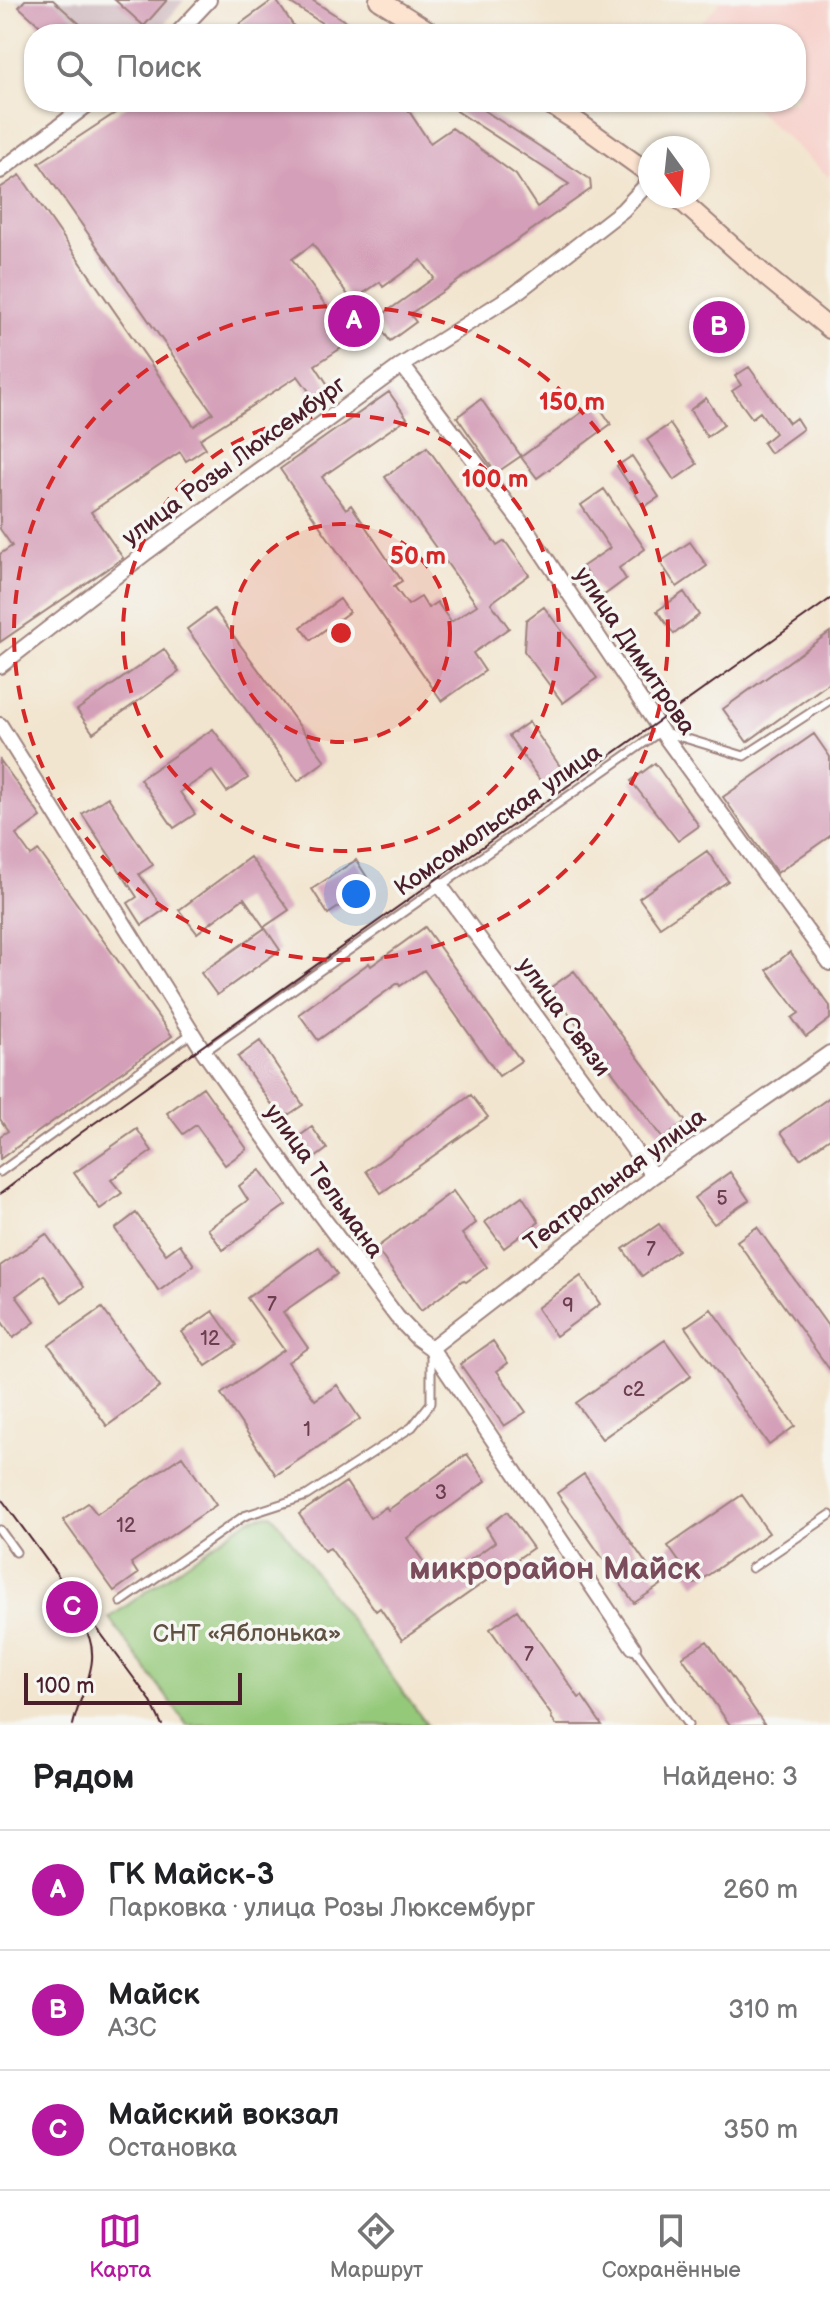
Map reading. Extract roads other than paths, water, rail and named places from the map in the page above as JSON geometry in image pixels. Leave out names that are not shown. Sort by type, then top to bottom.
[{"type":"street","points":[[186,24],[209,0]]},
{"type":"street","points":[[379,0],[418,24]]},
{"type":"street","points":[[0,171],[78,112]]},
{"type":"street","points":[[562,112],[638,165]]},
{"type":"street","name":"улица Розы Люксембург","points":[[0,666],[147,552],[402,365],[516,293],[623,210],[638,194]]},
{"type":"street","points":[[689,208],[830,329]]},
{"type":"street","name":"улица Димитрова","points":[[402,365],[529,533],[661,731],[830,963]]},
{"type":"street","name":"улица Тельмана","points":[[0,725],[204,1052],[397,1317],[431,1348],[633,1647]]},
{"type":"street","name":"улица Связи","points":[[440,885],[653,1176]]},
{"type":"street","name":"Театральная улица","points":[[431,1348],[653,1176],[830,1053]]},
{"type":"lane","points":[[661,731],[744,756],[830,700]]},
{"type":"lane","name":"Комсомольская улица","points":[[204,1052],[661,731]]},
{"type":"lane","points":[[0,1172],[192,1033]]},
{"type":"lane","points":[[121,1602],[244,1516],[306,1496],[412,1427],[431,1403],[431,1348]]},
{"type":"lane","points":[[752,1568],[830,1515]]},
{"type":"lane","points":[[0,1530],[16,1552]]},
{"type":"lane","points":[[633,1647],[688,1725]]},
{"type":"tram line","points":[[0,1194],[82,1132],[830,599]]},
{"type":"tram line","points":[[0,1497],[150,1700],[162,1725]]},
{"type":"tram line","points":[[73,1725],[92,1662],[89,1636],[82,1623]]},
{"type":"place","name":"ГК Майск-3","points":[[354,321]]},
{"type":"place","name":"Майск","points":[[719,327]]},
{"type":"place","name":"Майский вокзал","points":[[72,1607]]},
{"type":"district","name":"микрорайон Майск","points":[[555,1569]]},
{"type":"park label","name":"СНТ «Яблонька»","points":[[247,1633]]}]
